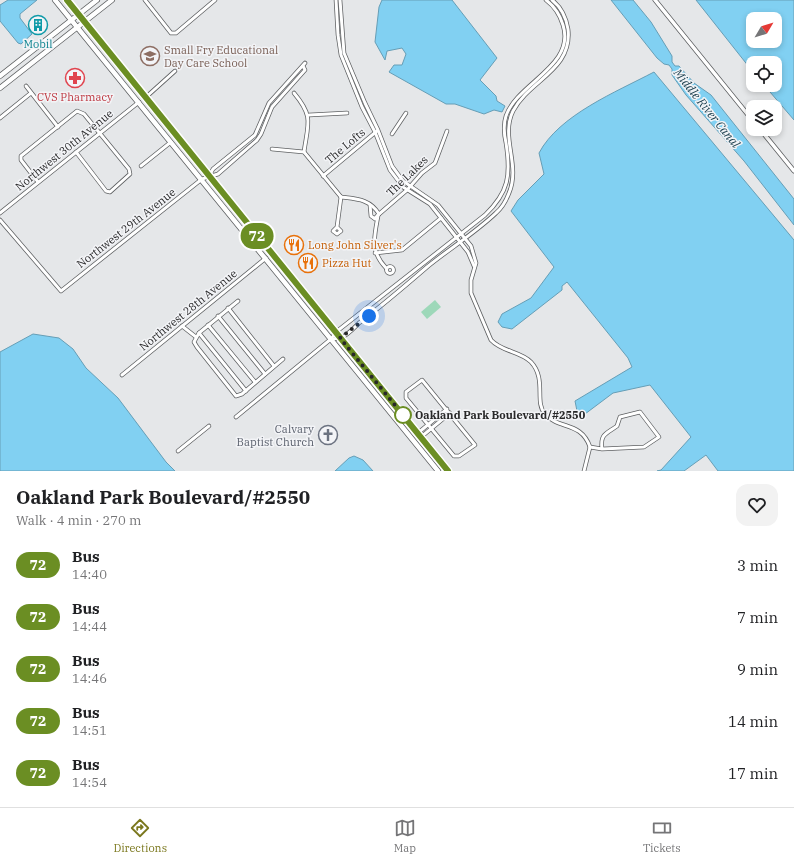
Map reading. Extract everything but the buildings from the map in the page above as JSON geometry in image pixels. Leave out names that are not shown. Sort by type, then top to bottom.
[{"type":"main road","points":[[55,0],[438,471]]},
{"type":"main road","points":[[67,0],[126,71],[145,98],[448,471]]},
{"type":"main road","points":[[0,76],[98,0]]},
{"type":"main road","points":[[0,88],[112,0]]},
{"type":"main road","points":[[132,93],[145,98]]},
{"type":"main road","points":[[139,102],[150,104]]},
{"type":"main road","points":[[257,248],[270,252]]},
{"type":"main road","points":[[266,258],[269,257],[277,260]]},
{"type":"main road","points":[[408,434],[414,438],[419,435]]},
{"type":"main road","points":[[414,441],[418,440],[425,443]]},
{"type":"street","points":[[145,0],[171,33],[176,33],[215,0]]},
{"type":"street","points":[[336,0],[338,35],[342,50],[358,91],[377,131],[390,170],[408,188],[428,203],[441,218],[471,256],[474,269]]},
{"type":"street","points":[[340,0],[342,50]]},
{"type":"street","points":[[236,417],[331,339],[336,332],[490,210],[502,194],[507,183],[509,170],[504,134],[507,114],[515,101],[554,63],[563,46],[565,33],[560,17],[546,0]]},
{"type":"street","points":[[331,339],[340,338],[497,212],[507,199],[514,172],[508,133],[510,118],[519,102],[555,68],[565,52],[568,36],[567,23],[562,12],[552,0]]},
{"type":"street","points":[[655,0],[746,112]]},
{"type":"street","points":[[209,176],[214,169],[256,134],[269,103],[304,65],[305,70],[272,107],[260,137],[256,134]]},
{"type":"street","points":[[145,98],[175,71]]},
{"type":"street","points":[[26,86],[58,127]]},
{"type":"street","points":[[0,118],[31,93]]},
{"type":"street","points":[[294,93],[305,105],[309,116],[304,152],[322,176],[341,197],[360,199],[368,202],[377,214],[375,253],[378,260],[386,268]]},
{"type":"street","name":"Northwest 30th Avenue","points":[[0,213],[139,102]]},
{"type":"street","points":[[38,182],[20,160],[21,156],[77,111],[81,112],[100,133],[129,169],[130,174],[110,192],[106,191],[76,152]]},
{"type":"street","points":[[309,116],[347,113]]},
{"type":"street","points":[[392,134],[406,113]]},
{"type":"street","points":[[260,125],[264,126]]},
{"type":"street","name":"The Lofts","points":[[322,176],[377,131]]},
{"type":"street","name":"The Lakes","points":[[372,212],[377,214],[385,209],[422,173],[435,163],[447,131]]},
{"type":"street","points":[[766,136],[794,171]]},
{"type":"street","name":"Northwest 29th Avenue","points":[[0,220],[61,291],[202,179],[218,174],[260,137]]},
{"type":"street","points":[[141,166],[171,142]]},
{"type":"street","points":[[272,149],[304,152]]},
{"type":"street","points":[[408,188],[438,205],[465,238],[476,258],[471,280],[471,293],[491,340],[496,345],[519,354],[530,361],[540,380],[541,405],[545,414],[552,419],[579,430],[587,439],[590,447],[584,471]]},
{"type":"street","points":[[337,227],[341,197]]},
{"type":"street","points":[[368,202],[372,212],[371,216],[377,214]]},
{"type":"street","points":[[375,253],[402,250],[441,218]]},
{"type":"street","name":"Northwest 28th Avenue","points":[[122,375],[266,258]]},
{"type":"street","points":[[238,301],[199,333],[194,342],[197,348],[236,396],[246,391],[283,359]]},
{"type":"street","points":[[228,308],[274,366]]},
{"type":"street","points":[[218,316],[265,374]]},
{"type":"street","points":[[208,325],[255,382]]},
{"type":"street","points":[[182,326],[196,337]]},
{"type":"street","points":[[199,333],[246,391]]},
{"type":"street","points":[[422,380],[447,409],[475,445],[459,456],[454,456],[428,425],[406,398],[406,392],[422,380]]},
{"type":"street","points":[[419,435],[428,425],[447,409]]},
{"type":"street","points":[[590,447],[602,449],[644,447],[659,436],[640,412],[620,417],[617,426],[603,435],[601,439],[602,449]]},
{"type":"street","points":[[419,435],[431,428],[450,413]]},
{"type":"street","points":[[178,451],[209,426]]},
{"type":"green space","points":[[435,300],[441,307],[427,319],[421,312]]},
{"type":"water","points":[[8,0],[37,0],[20,14],[20,18],[32,34],[21,44],[18,43],[0,21],[0,5]]},
{"type":"water","points":[[382,0],[452,0],[497,58],[480,80],[496,96],[497,101],[505,106],[502,112],[494,110],[484,114],[455,104],[446,104],[389,72],[394,65],[402,65],[406,54],[402,48],[387,51],[385,60],[375,42],[379,7]]},
{"type":"water","name":"Middle River Canal","points":[[611,0],[633,0],[651,22],[672,56],[672,62],[675,66],[679,66],[694,83],[711,95],[794,199],[794,225],[744,161],[686,95],[672,75],[672,69],[669,65],[664,64],[657,58]]},
{"type":"water","points":[[696,0],[794,0],[794,120],[782,106],[782,100],[777,100],[770,92],[782,92],[782,56],[746,56],[746,63]]},
{"type":"water","points":[[654,72],[794,240],[794,471],[718,471],[706,455],[684,471],[657,471],[661,470],[691,437],[650,385],[613,393],[585,414],[577,411],[575,401],[632,367],[628,358],[567,282],[562,286],[562,290],[512,329],[502,327],[498,322],[502,314],[531,298],[554,267],[511,211],[518,200],[544,174],[539,153],[548,139],[574,116],[606,96]]},
{"type":"water","points":[[33,334],[59,338],[73,349],[86,368],[118,398],[166,462],[175,471],[0,471],[0,352]]},
{"type":"water","points":[[354,456],[363,460],[373,471],[335,471],[349,458]]},
{"type":"bus line","name":"72","points":[[67,0],[126,71],[141,93],[448,471]]},
{"type":"place","name":"Mobil","points":[[38,25]]},
{"type":"place","name":"Small Fry Educational Day Care School","points":[[150,56]]},
{"type":"place","name":"CVS Pharmacy","points":[[75,78]]},
{"type":"place","name":"Long John Silver's","points":[[294,245]]},
{"type":"place","name":"Pizza Hut","points":[[308,263]]},
{"type":"place","name":"Oakland Park Boulevard/#2550","points":[[403,415]]},
{"type":"place","name":"Calvary Baptist Church","points":[[328,435]]},
{"type":"route","points":[[369,316],[340,338],[403,415]]}]
